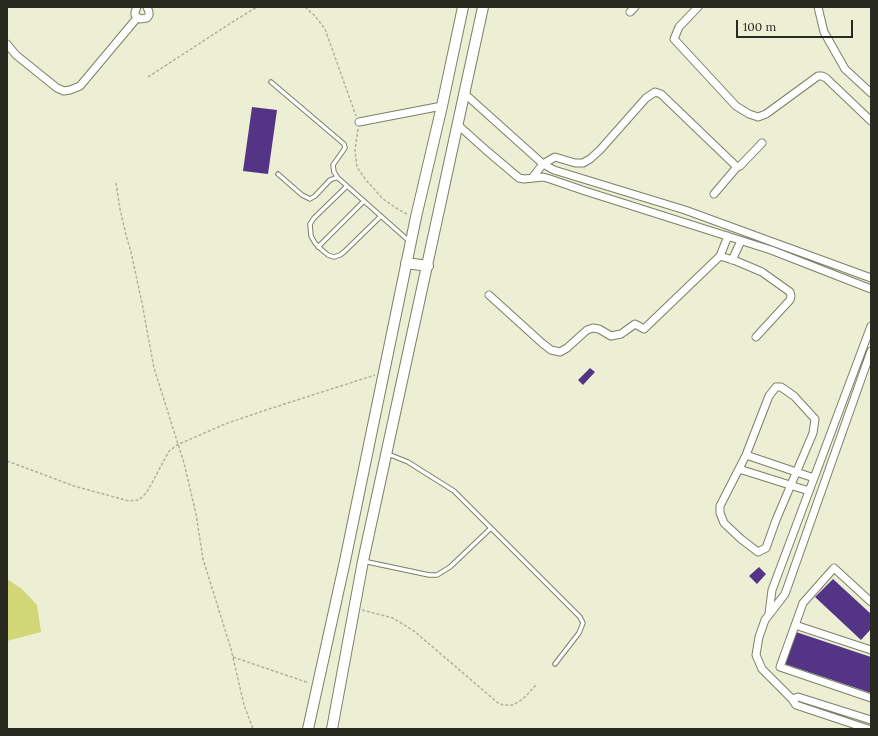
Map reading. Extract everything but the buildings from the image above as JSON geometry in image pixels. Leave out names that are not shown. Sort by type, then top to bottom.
[{"type":"street","points":[[137,18],[146,18],[149,12],[147,7]]},
{"type":"street","points":[[308,729],[384,372],[410,242],[442,106],[463,7]]},
{"type":"street","points":[[332,729],[363,561],[484,7]]},
{"type":"street","points":[[698,7],[679,27],[674,39],[736,106],[749,114],[758,117],[766,114],[818,76],[822,76],[826,78],[871,121]]},
{"type":"street","points":[[818,7],[824,32],[845,69],[871,93]]},
{"type":"street","points":[[135,8],[135,15],[137,18]]},
{"type":"street","points":[[7,44],[16,55],[57,88],[64,91],[70,90],[80,86],[137,18]]},
{"type":"street","points":[[532,178],[543,164],[555,157],[575,163],[583,163],[590,159],[600,150],[646,98],[655,92],[661,94],[737,167]]},
{"type":"street","points":[[465,94],[543,164],[554,170],[685,210],[871,278]]},
{"type":"street","points":[[359,122],[442,106]]},
{"type":"street","points":[[458,125],[514,175],[524,179],[543,177],[550,178],[584,191],[741,240],[871,289]]},
{"type":"street","points":[[714,194],[737,167],[740,166],[762,143]]},
{"type":"street","points":[[489,295],[542,343],[551,350],[560,352],[568,348],[587,330],[593,328],[599,329],[611,336],[621,334],[635,324],[644,328],[720,256],[728,236]]},
{"type":"street","points":[[755,245],[758,236]]},
{"type":"street","points":[[732,260],[741,240]]},
{"type":"street","points":[[720,256],[762,272],[790,292],[790,300],[756,337]]},
{"type":"street","points":[[406,263],[428,266]]},
{"type":"street","points":[[769,615],[772,590],[871,326]]},
{"type":"street","points":[[868,729],[796,705],[792,699],[762,669],[756,655],[759,637],[765,620],[785,594],[871,351]]},
{"type":"street","points":[[776,387],[781,387],[794,396],[815,419],[813,433],[792,486],[776,520],[766,548],[758,552],[724,523],[720,514],[720,506],[739,469],[769,396],[776,387]]},
{"type":"street","points":[[746,455],[814,478]]},
{"type":"street","points":[[739,469],[809,492]]},
{"type":"street","points":[[871,602],[834,568],[803,603],[780,667],[871,698]]},
{"type":"street","points":[[795,625],[871,650]]},
{"type":"street","points":[[792,699],[798,697],[871,720]]},
{"type":"lane","points":[[271,82],[344,144],[345,148],[332,168],[338,178],[410,242]]},
{"type":"lane","points":[[278,174],[302,195],[310,199],[315,196],[330,180],[338,178]]},
{"type":"lane","points":[[347,186],[314,218],[310,224],[311,236],[318,247],[328,255],[340,255],[381,216]]},
{"type":"lane","points":[[318,247],[364,201]]},
{"type":"lane","points":[[387,453],[408,462],[454,491],[580,617],[583,623],[579,633],[555,664]]},
{"type":"lane","points":[[363,561],[429,575],[437,575],[450,567],[491,528]]},
{"type":"path","points":[[148,77],[256,7]]},
{"type":"path","points":[[116,183],[120,209],[139,289],[154,368],[178,445],[196,514],[203,559],[233,657],[244,705],[253,729]]},
{"type":"path","points":[[7,461],[74,486],[129,501],[139,500],[146,493],[159,472],[169,451],[178,445],[225,424],[384,372]]},
{"type":"path","points":[[355,608],[393,618],[401,623],[414,632],[498,703],[503,705],[513,705],[523,699],[536,685]]},
{"type":"path","points":[[233,657],[318,685]]},
{"type":"green space","points":[[7,579],[22,589],[37,605],[41,632],[7,641]]}]
